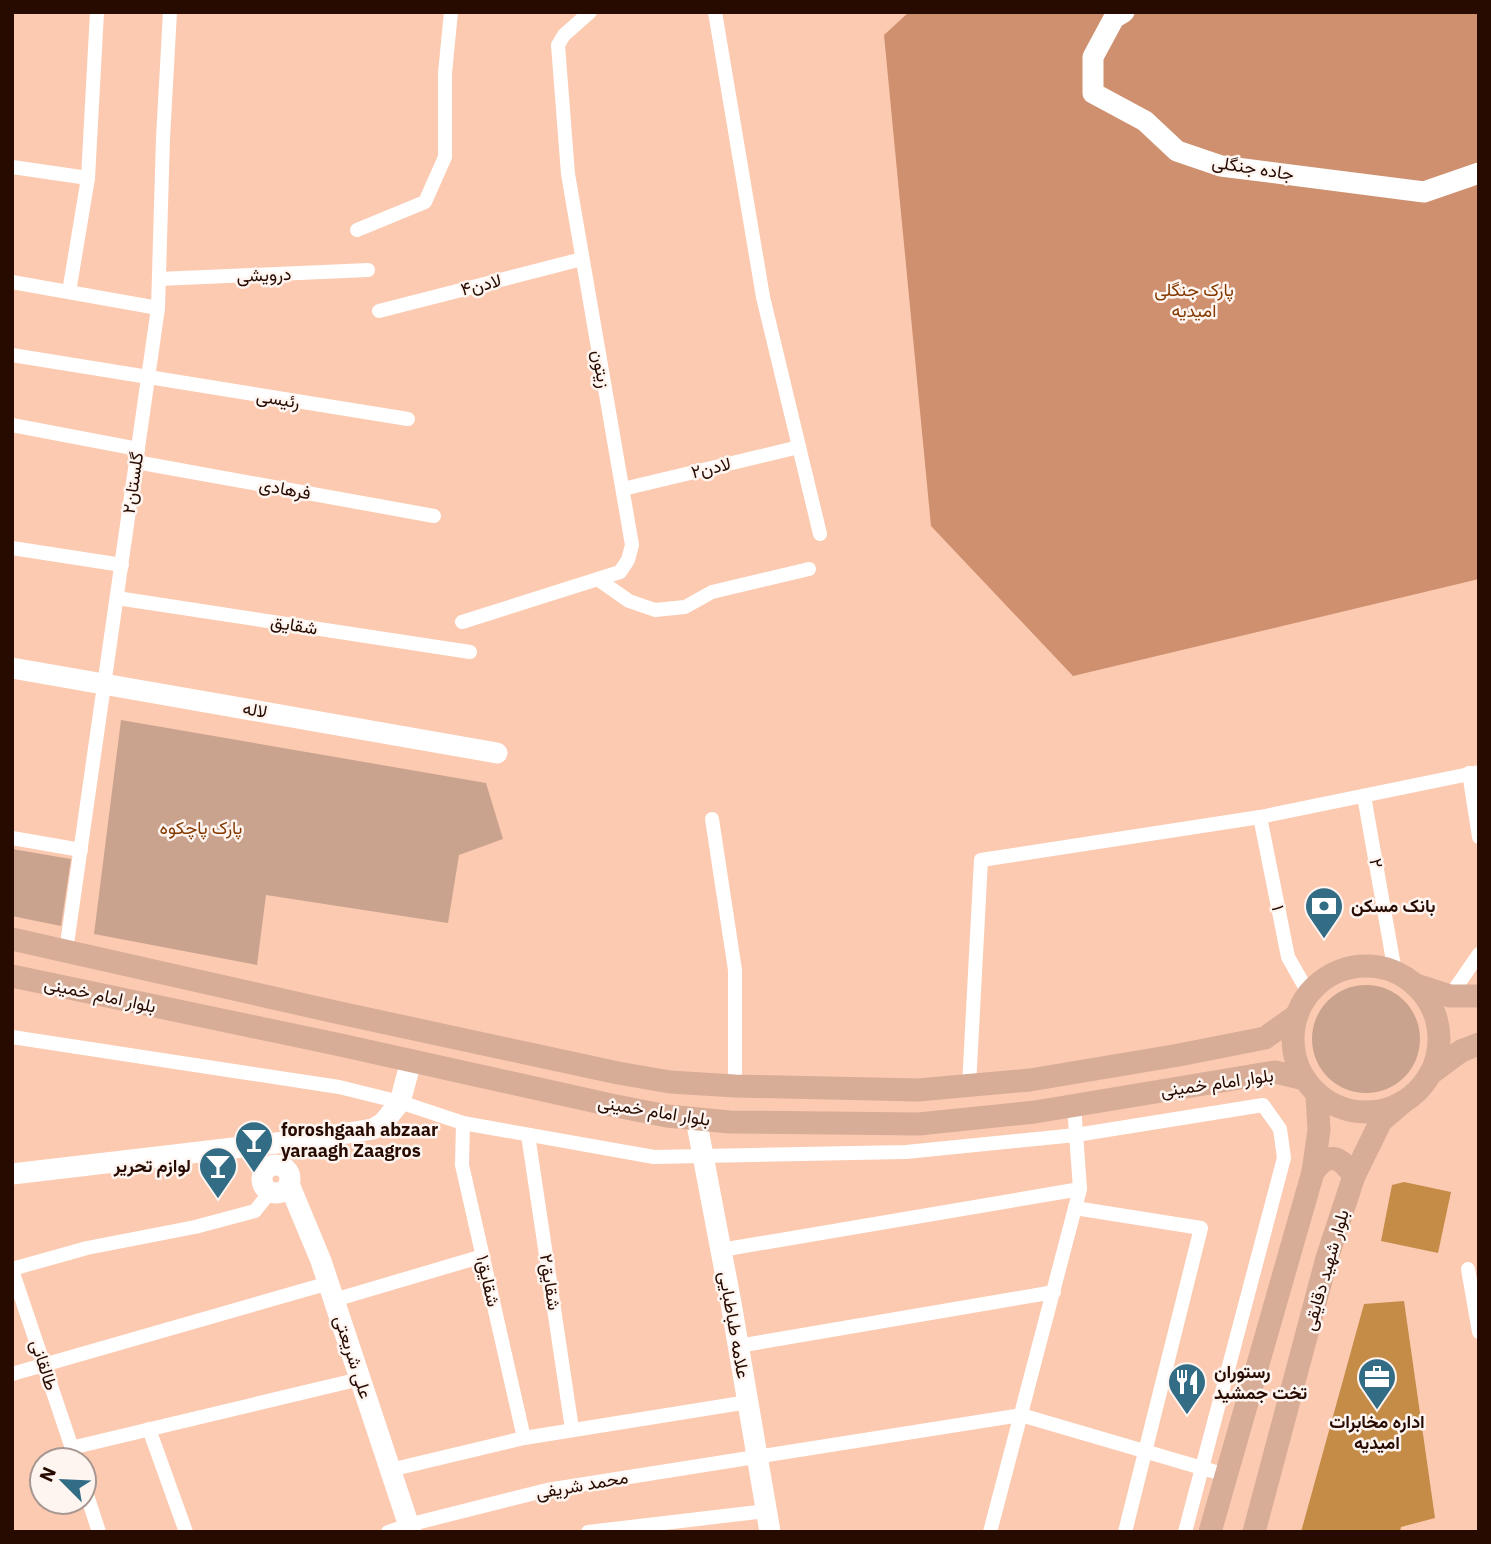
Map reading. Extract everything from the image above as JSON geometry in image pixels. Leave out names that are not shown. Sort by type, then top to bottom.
[{"type":"main road","name":"بلوار امام خمینی","points":[[12,939],[618,1073],[670,1082],[735,1086],[891,1090],[1030,1080],[1265,1038],[1297,1016]]},
{"type":"main road","points":[[1210,1532],[1313,1172],[1319,1130],[1311,1086],[1296,1059],[1293,1037],[1297,1016],[1309,994],[1326,978],[1348,968],[1372,966],[1395,972],[1416,985],[1450,996],[1479,996]]},
{"type":"main road","name":"بلوار امام خمینی","points":[[12,976],[611,1105],[667,1116],[730,1122],[919,1124],[1035,1112],[1275,1072],[1311,1086]]},
{"type":"main road","points":[[1416,985],[1431,1004],[1438,1027],[1438,1051],[1430,1074]]},
{"type":"main road","points":[[411,1061],[418,1030]]},
{"type":"main road","points":[[1311,1086],[1336,1106],[1358,1112],[1381,1111],[1402,1103],[1418,1090],[1430,1074],[1461,1051],[1479,1044]]},
{"type":"main road","points":[[1222,1046],[1233,1054],[1236,1062],[1228,1079]]},
{"type":"main road","name":"بلوار شهید دقایقی","points":[[1254,1532],[1328,1258],[1354,1177],[1381,1121],[1402,1103]]},
{"type":"main road","points":[[1313,1172],[1321,1161],[1333,1158],[1345,1163],[1354,1177]]},
{"type":"street","points":[[69,292],[88,178],[97,12]]},
{"type":"street","name":"گلستان۲","points":[[66,951],[158,308],[170,12]]},
{"type":"street","points":[[357,230],[425,202],[444,157],[445,73],[451,12]]},
{"type":"street","name":"زیتون","points":[[462,622],[620,572],[632,545],[568,174],[558,45],[564,35],[590,12]]},
{"type":"street","points":[[715,12],[763,297],[820,534]]},
{"type":"street","name":"جاده جنگلی","points":[[1124,12],[1114,18],[1093,57],[1093,93],[1145,121],[1177,151],[1221,166],[1424,192],[1479,173]]},
{"type":"street","points":[[12,167],[88,178]]},
{"type":"street","name":"لادن۴","points":[[379,311],[582,259]]},
{"type":"street","name":"درویشی","points":[[159,279],[368,271]]},
{"type":"street","points":[[12,282],[158,308]]},
{"type":"street","name":"رئیسی","points":[[12,355],[408,419]]},
{"type":"street","name":"فرهادی","points":[[12,425],[137,455],[434,516]]},
{"type":"street","name":"لادن۲","points":[[623,489],[799,447]]},
{"type":"street","points":[[12,548],[122,565]]},
{"type":"street","points":[[599,580],[629,601],[655,610],[685,607],[712,592],[809,569]]},
{"type":"street","name":"شقایق","points":[[117,598],[470,652]]},
{"type":"street","name":"لاله","points":[[12,668],[497,753]]},
{"type":"street","points":[[969,1086],[981,860],[1260,817],[1474,772],[1479,837]]},
{"type":"street","name":"۲","points":[[1364,796],[1395,972]]},
{"type":"street","name":"۱","points":[[1260,817],[1288,957],[1309,994]]},
{"type":"street","points":[[712,819],[735,970],[735,1086]]},
{"type":"street","points":[[12,838],[81,850]]},
{"type":"street","points":[[1450,996],[1479,954]]},
{"type":"street","points":[[12,1037],[339,1087],[400,1102],[463,1123],[654,1157],[906,1152],[1076,1135],[1263,1105],[1280,1129],[1284,1158],[1185,1532]]},
{"type":"street","points":[[12,1174],[238,1148],[373,1129],[383,1123],[400,1102],[411,1061]]},
{"type":"street","points":[[990,1532],[1080,1189],[1074,1106]]},
{"type":"street","name":"علامه طباطبایی","points":[[696,1119],[768,1521]]},
{"type":"street","name":"شقایق۱","points":[[463,1123],[461,1165],[524,1438]]},
{"type":"street","name":"شقایق۲","points":[[528,1135],[572,1429]]},
{"type":"street","points":[[12,1269],[87,1248],[195,1227],[255,1211],[310,1139]]},
{"type":"street","points":[[238,1148],[278,1178]]},
{"type":"street","name":"علی شریعتی","points":[[278,1178],[331,1292],[410,1528]]},
{"type":"street","points":[[721,1250],[1080,1189]]},
{"type":"street","points":[[1075,1208],[1201,1228],[1125,1532]]},
{"type":"street","points":[[12,1374],[483,1255]]},
{"type":"street","name":"طالقانی","points":[[12,1269],[70,1446]]},
{"type":"street","points":[[1468,1269],[1477,1307],[1479,1332]]},
{"type":"street","points":[[738,1346],[1054,1292]]},
{"type":"street","points":[[97,1446],[149,1429],[360,1379]]},
{"type":"street","points":[[390,1470],[524,1438],[748,1402]]},
{"type":"street","points":[[1021,1415],[1226,1475]]},
{"type":"street","name":"محمد شریفی","points":[[388,1532],[547,1490],[1021,1415]]},
{"type":"street","points":[[149,1429],[186,1532]]},
{"type":"street","points":[[589,1532],[768,1521]]},
{"type":"green space","name":"پارک جنگلی امیدیه","points":[[909,12],[1479,12],[1479,579],[1073,676],[931,526],[884,35]]},
{"type":"green space","name":"پارک پاچکوه","points":[[121,720],[486,783],[503,839],[459,855],[448,923],[266,895],[257,965],[94,934]]},
{"type":"green space","points":[[12,849],[71,859],[61,926],[12,916]]},
{"type":"green space","points":[[1366,985],[1396,994],[1404,1001],[1411,1009],[1420,1039],[1411,1069],[1404,1077],[1396,1084],[1366,1093],[1336,1084],[1328,1077],[1321,1069],[1312,1039],[1321,1009],[1328,1001],[1336,994]]},
{"type":"building","points":[[1404,1182],[1451,1192],[1438,1253],[1381,1241],[1392,1185]]},
{"type":"building","name":"اداره مخابرات امیدیه","points":[[1404,1301],[1435,1518],[1401,1527],[1400,1532],[1301,1532],[1364,1304]]},
{"type":"place","name":"بانک مسکن","points":[[1324,940]]},
{"type":"place","name":"foroshgaah abzaar yaraagh Zaagros","points":[[254,1174]]},
{"type":"place","name":"لوازم تحریر","points":[[218,1200]]},
{"type":"place","name":"اداره مخابرات امیدیه","points":[[1377,1411]]},
{"type":"place","name":"رستوران تخت جمشید","points":[[1187,1416]]}]
